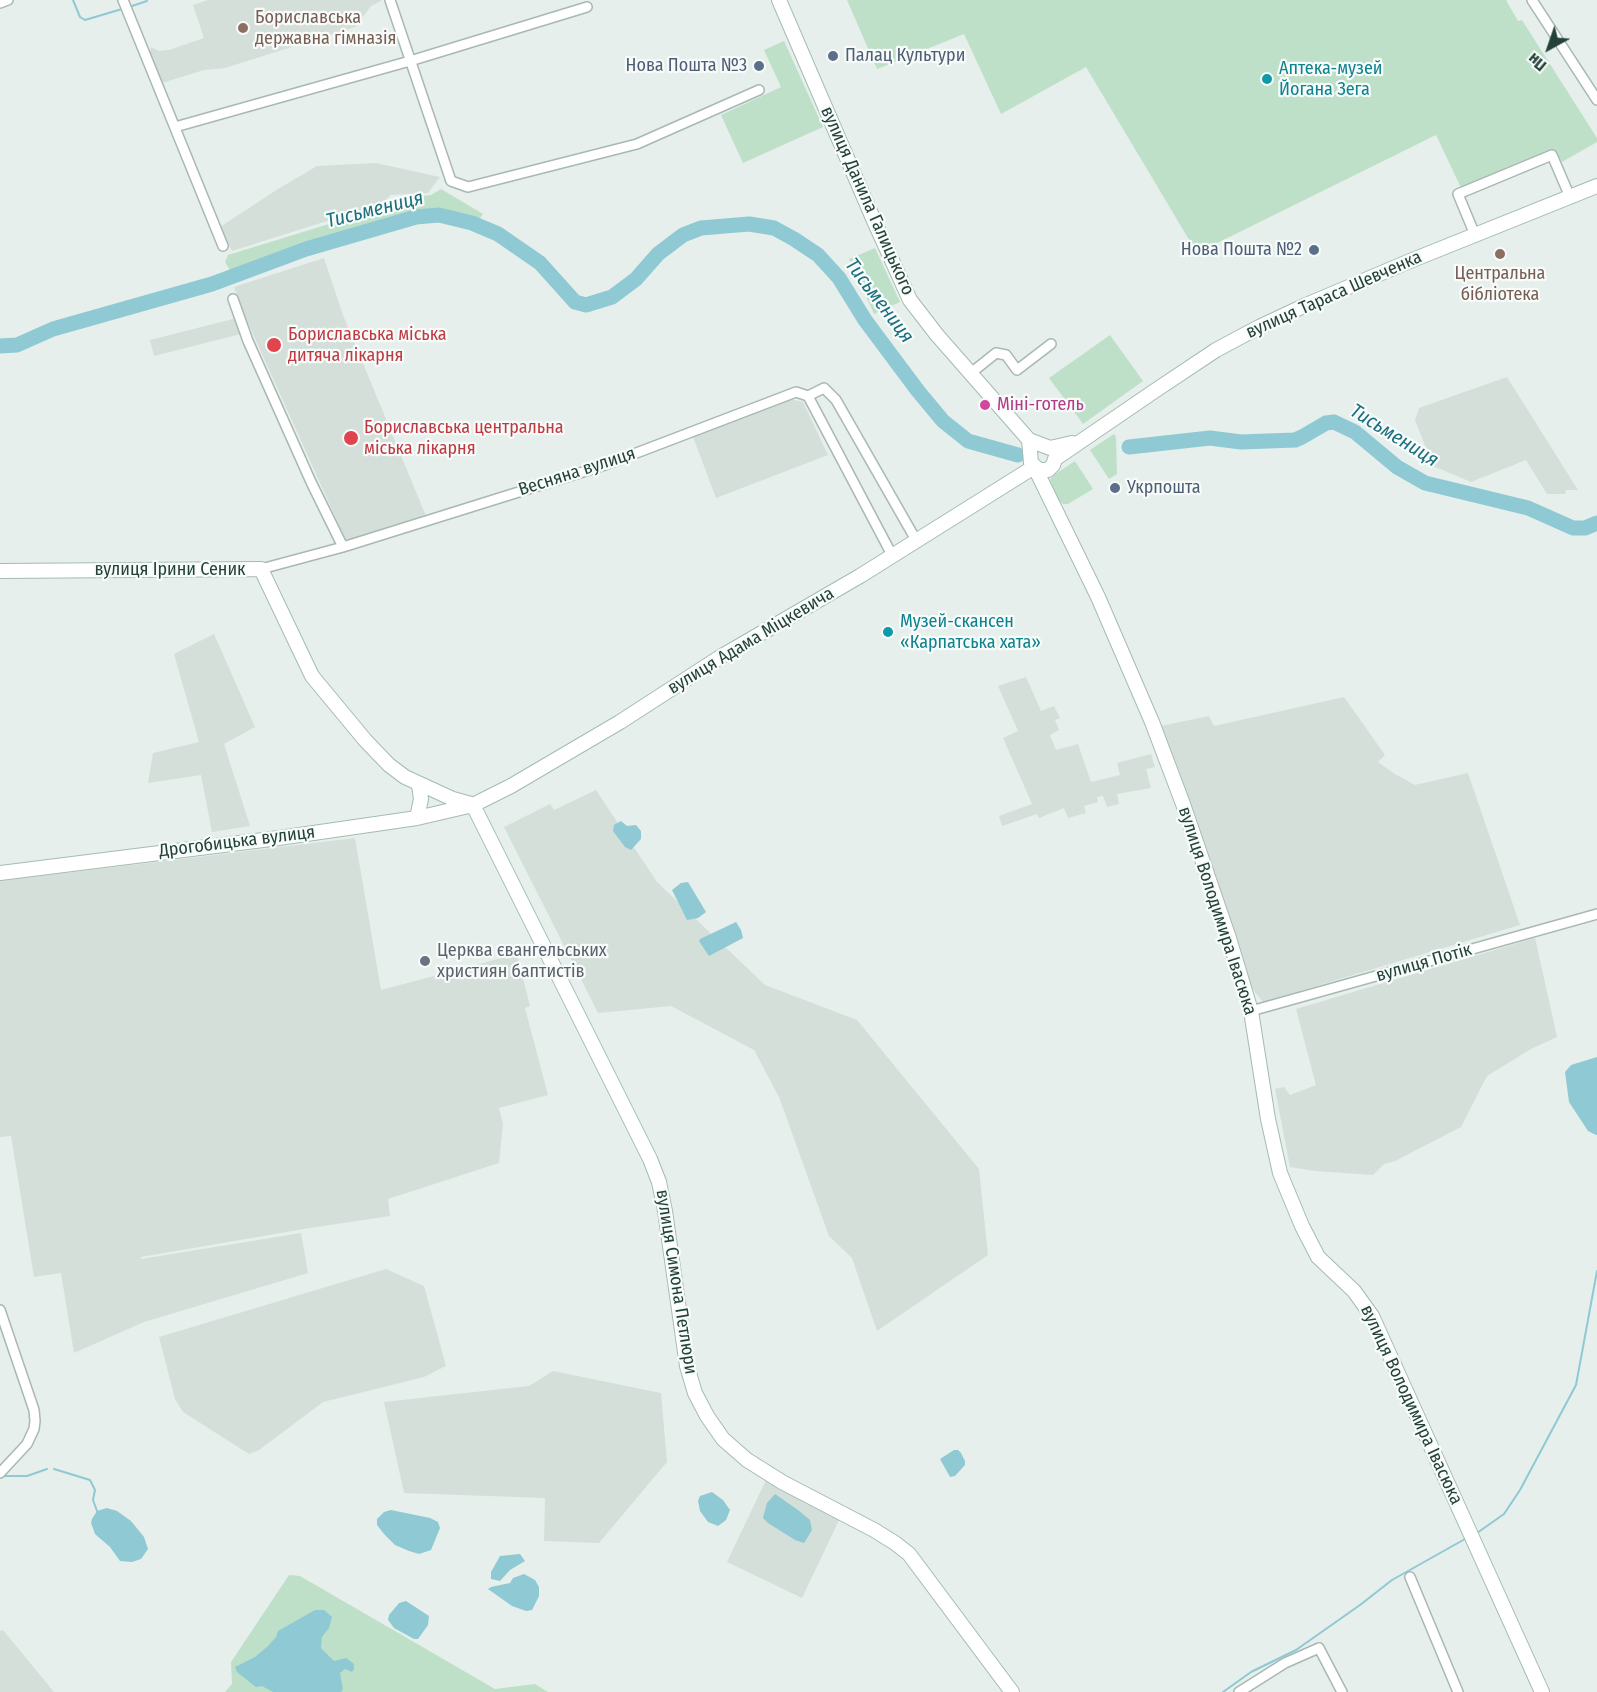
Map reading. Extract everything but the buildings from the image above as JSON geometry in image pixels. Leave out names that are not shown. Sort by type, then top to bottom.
[{"type":"main road","name":"вулиця Данила Галицького","points":[[779,0],[874,223],[910,300],[937,335],[1029,440]]},
{"type":"main road","name":"вулиця Тараса Шевченка","points":[[1087,436],[1216,350],[1259,327],[1306,304],[1597,186]]},
{"type":"main road","points":[[1045,447],[1067,445],[1087,436]]},
{"type":"main road","name":"вулиця Адама Міцкевича","points":[[473,805],[560,757],[722,656],[1087,436]]},
{"type":"main road","points":[[1029,440],[1051,450],[1038,465],[1029,440]]},
{"type":"main road","name":"вулиця Володимира Івасюка","points":[[1038,465],[1044,486],[1098,597],[1152,722],[1229,938],[1251,1011],[1268,1119],[1280,1173],[1302,1226],[1318,1257],[1362,1300],[1372,1316],[1542,1692]]},
{"type":"main road","name":"вулиця Ірини Сеник","points":[[0,571],[261,569],[312,676],[358,732],[389,765],[419,785],[453,800],[473,805]]},
{"type":"main road","points":[[417,818],[421,799],[419,785]]},
{"type":"main road","name":"Дрогобицька вулиця","points":[[0,873],[279,838],[417,818],[473,805]]},
{"type":"main road","name":"вулиця Симона Петлюри","points":[[473,805],[650,1159],[659,1182],[687,1366],[695,1393],[707,1416],[723,1439],[747,1460],[782,1482],[874,1530],[909,1554],[1012,1692]]},
{"type":"street","points":[[0,3],[8,0]]},
{"type":"street","points":[[123,0],[223,246]]},
{"type":"street","points":[[390,0],[451,181],[468,187],[637,144],[759,90]]},
{"type":"street","points":[[1532,0],[1597,100]]},
{"type":"street","points":[[175,127],[410,61],[587,8]]},
{"type":"street","points":[[1476,235],[1458,194],[1552,155],[1570,197]]},
{"type":"street","points":[[233,299],[253,352],[311,482],[343,547]]},
{"type":"street","points":[[971,374],[996,353],[1006,355],[1017,370],[1051,344]]},
{"type":"street","name":"Весняна вулиця","points":[[261,569],[343,547],[605,465],[796,392],[808,396],[824,388],[836,400],[916,540]]},
{"type":"street","points":[[808,396],[892,555]]},
{"type":"street","name":"вулиця Потік","points":[[1251,1011],[1597,914]]},
{"type":"street","points":[[0,1310],[34,1410],[35,1421],[27,1444],[0,1473]]},
{"type":"street","points":[[1410,1577],[1458,1692]]},
{"type":"street","points":[[1239,1692],[1285,1663],[1319,1648],[1342,1692]]},
{"type":"shaded area","points":[[208,0],[381,1],[371,6],[355,27],[225,68],[204,70],[162,83],[150,52],[151,47],[159,51],[169,50],[204,38],[193,5]]},
{"type":"shaded area","points":[[376,163],[440,177],[428,193],[391,195],[381,204],[232,251],[220,227],[278,189],[317,166]]},
{"type":"shaded area","points":[[324,258],[343,315],[426,516],[347,543],[234,287]]},
{"type":"shaded area","points":[[237,318],[241,334],[154,356],[150,340]]},
{"type":"shaded area","points":[[1507,377],[1578,490],[1566,490],[1565,494],[1547,494],[1526,460],[1471,482],[1433,466],[1415,420],[1419,408]]},
{"type":"shaded area","points":[[791,399],[803,402],[828,455],[716,498],[693,437]]},
{"type":"shaded area","points":[[214,634],[255,727],[224,744],[250,826],[212,832],[201,775],[148,783],[153,753],[199,742],[174,654]]},
{"type":"shaded area","points":[[1026,677],[1041,711],[1054,706],[1060,718],[1055,720],[1059,730],[1050,735],[1056,750],[1078,744],[1091,782],[1120,775],[1117,763],[1151,754],[1155,767],[1146,769],[1151,788],[1117,794],[1119,804],[1107,807],[1103,796],[1097,797],[1098,802],[1084,806],[1086,813],[1068,818],[1064,808],[1039,818],[1037,814],[1002,826],[999,816],[1032,804],[1003,738],[1018,731],[998,686]]},
{"type":"shaded area","points":[[1344,697],[1385,755],[1378,762],[1395,774],[1415,785],[1468,773],[1520,925],[1263,1002],[1246,981],[1194,819],[1161,726],[1209,716],[1214,726]]},
{"type":"shaded area","points":[[596,790],[657,882],[765,985],[857,1020],[979,1169],[988,1255],[877,1331],[852,1258],[829,1236],[779,1097],[754,1050],[671,1006],[598,1013],[504,827],[550,804],[554,810]]},
{"type":"shaded area","points":[[355,838],[381,990],[517,954],[530,1006],[525,1008],[548,1095],[499,1108],[503,1124],[499,1163],[388,1199],[390,1216],[141,1257],[141,1259],[301,1233],[308,1273],[144,1322],[74,1353],[61,1273],[34,1277],[11,1136],[0,1137],[0,881]]},
{"type":"shaded area","points":[[1535,938],[1557,1037],[1531,1049],[1487,1076],[1461,1127],[1395,1161],[1384,1164],[1373,1175],[1290,1167],[1275,1089],[1284,1087],[1290,1095],[1316,1085],[1296,1009]]},
{"type":"shaded area","points":[[386,1269],[424,1286],[446,1366],[424,1377],[323,1402],[259,1450],[249,1454],[183,1412],[175,1399],[159,1337]]},
{"type":"shaded area","points":[[553,1371],[661,1393],[667,1462],[599,1543],[544,1541],[545,1498],[404,1493],[384,1402],[529,1386]]},
{"type":"shaded area","points":[[767,1478],[842,1514],[802,1598],[727,1562]]},
{"type":"shaded area","points":[[3,1630],[54,1692],[0,1692],[0,1631]]},
{"type":"green space","points":[[847,0],[1506,0],[1518,21],[1522,20],[1597,138],[1597,142],[1562,162],[1557,155],[1464,194],[1436,135],[1197,253],[1086,67],[1001,114],[964,34],[877,69]]},
{"type":"green space","points":[[784,41],[823,127],[743,163],[721,115],[781,87],[764,50]]},
{"type":"green space","points":[[441,189],[483,214],[478,221],[442,208],[415,211],[305,243],[231,272],[225,262],[228,255],[381,208],[392,199],[431,195]]},
{"type":"green space","points":[[875,248],[900,302],[874,314],[849,259]]},
{"type":"green space","points":[[1110,335],[1143,381],[1083,424],[1049,378]]},
{"type":"green space","points":[[1114,434],[1117,474],[1109,479],[1090,450]]},
{"type":"green space","points":[[1075,461],[1093,489],[1068,504],[1063,504],[1050,480]]},
{"type":"green space","points":[[289,1575],[300,1576],[495,1689],[535,1684],[548,1692],[225,1692],[232,1684],[231,1662]]},
{"type":"water","points":[[621,821],[627,826],[636,825],[641,831],[641,839],[631,850],[625,847],[613,831],[614,825]]},
{"type":"water","points":[[688,882],[706,912],[698,918],[687,920],[672,890],[681,883]]},
{"type":"water","points":[[736,922],[743,938],[709,956],[699,941],[700,939]]},
{"type":"water","points":[[1597,1057],[1596,1135],[1588,1131],[1569,1102],[1565,1072],[1571,1065]]},
{"type":"water","points":[[954,1450],[961,1453],[965,1465],[955,1476],[950,1477],[940,1459]]},
{"type":"water","points":[[712,1492],[723,1500],[730,1510],[726,1520],[718,1526],[708,1522],[700,1511],[698,1501],[700,1496]]},
{"type":"water","points":[[775,1494],[810,1520],[812,1530],[804,1543],[795,1540],[763,1518],[767,1503]]},
{"type":"water","points":[[107,1508],[117,1511],[131,1521],[144,1537],[148,1549],[141,1559],[132,1562],[120,1561],[110,1547],[95,1534],[92,1519],[97,1511]]},
{"type":"water","points":[[391,1510],[430,1518],[438,1522],[440,1528],[431,1550],[419,1554],[409,1551],[395,1545],[384,1534],[377,1525],[377,1519],[384,1512]]},
{"type":"water","points":[[520,1554],[525,1561],[510,1570],[500,1581],[491,1579],[491,1572],[500,1556]]},
{"type":"water","points":[[524,1574],[535,1580],[539,1587],[539,1596],[532,1610],[526,1611],[512,1606],[488,1589],[510,1583],[513,1578]]},
{"type":"water","points":[[406,1601],[429,1616],[428,1625],[418,1639],[394,1628],[388,1620],[389,1615],[399,1603]]},
{"type":"water","points":[[315,1610],[324,1610],[332,1617],[329,1628],[322,1637],[321,1648],[334,1661],[346,1658],[354,1664],[352,1672],[345,1669],[340,1673],[343,1689],[341,1692],[273,1692],[262,1686],[256,1687],[237,1672],[235,1667],[255,1657],[276,1637],[278,1631]]},
{"type":"waterway","points":[[73,0],[80,17],[85,20],[122,9]]},
{"type":"waterway","points":[[132,6],[147,1]]},
{"type":"waterway","name":"Тисьмениця","points":[[0,346],[17,345],[53,329],[212,284],[306,249],[416,217],[439,215],[472,223],[498,234],[540,263],[575,302],[586,305],[612,297],[636,279],[658,254],[683,235],[701,228],[749,224],[774,228],[818,255],[839,278],[865,320],[943,421],[968,441],[1018,455]]},
{"type":"waterway","name":"Тисьмениця","points":[[1129,447],[1210,438],[1241,442],[1295,440],[1326,423],[1334,422],[1355,432],[1397,467],[1425,483],[1528,508],[1573,528],[1585,528],[1597,523]]},
{"type":"waterway","points":[[1477,1533],[1504,1514],[1520,1490],[1576,1385],[1597,1271]]},
{"type":"waterway","points":[[3,1476],[27,1476],[47,1469]]},
{"type":"waterway","points":[[54,1469],[90,1480],[95,1490],[93,1500],[97,1511]]},
{"type":"waterway","points":[[1223,1692],[1251,1672],[1296,1650],[1392,1580],[1465,1539]]},
{"type":"place","name":"Бориславська державна гімназія","points":[[243,28]]},
{"type":"place","name":"Палац Культури","points":[[833,56]]},
{"type":"place","name":"Нова Пошта №3","points":[[759,66]]},
{"type":"place","name":"Аптека-музей Йогана Зега","points":[[1267,79]]},
{"type":"place","name":"Нова Пошта №2","points":[[1314,250]]},
{"type":"place","name":"Центральна бібліотека","points":[[1500,254]]},
{"type":"place","name":"Бориславська міська дитяча лікарня","points":[[274,345]]},
{"type":"place","name":"Міні-готель","points":[[985,405]]},
{"type":"place","name":"Бориславська центральна міська лікарня","points":[[351,438]]},
{"type":"place","name":"Укрпошта","points":[[1115,488]]},
{"type":"place","name":"Музей-скансен «Карпатська хата»","points":[[888,632]]},
{"type":"place","name":"Церква євангельських християн баптистів","points":[[425,961]]}]
